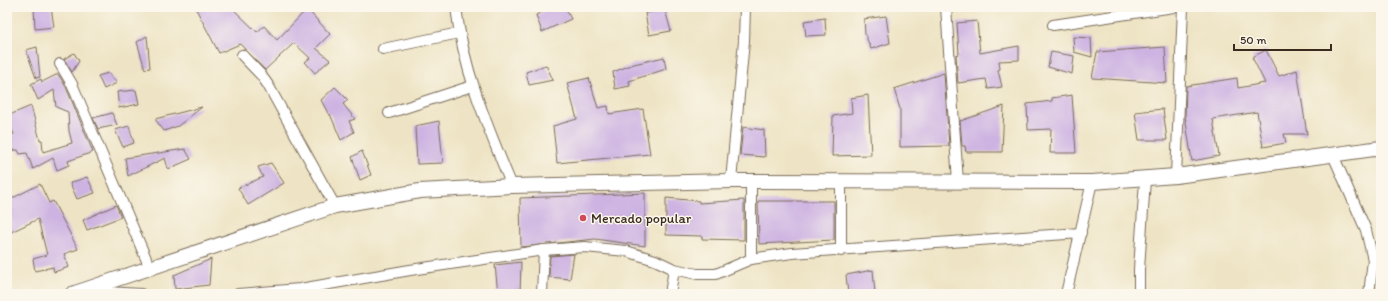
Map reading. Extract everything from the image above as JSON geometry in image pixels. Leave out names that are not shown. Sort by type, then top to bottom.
[{"type":"street","points":[[456,7],[459,33],[472,86],[512,186]]},
{"type":"street","points":[[731,182],[744,41],[745,7]]},
{"type":"street","points":[[946,7],[958,182]]},
{"type":"street","points":[[1053,25],[1174,7]]},
{"type":"street","points":[[1176,176],[1183,7]]},
{"type":"street","points":[[383,49],[459,33]]},
{"type":"street","points":[[242,55],[261,75],[268,85],[335,206]]},
{"type":"street","points":[[60,64],[72,84],[150,268]]},
{"type":"street","points":[[389,113],[472,86]]},
{"type":"street","points":[[77,292],[335,206],[420,191],[512,186],[731,182],[1092,182],[1145,180],[1381,148]]},
{"type":"street","points":[[1333,155],[1366,230],[1373,260],[1369,294]]},
{"type":"street","points":[[1139,294],[1139,269],[1145,180]]},
{"type":"street","points":[[751,182],[751,259]]},
{"type":"street","points":[[841,182],[841,251]]},
{"type":"street","points":[[1066,294],[1092,182]]},
{"type":"street","points":[[238,294],[300,292],[402,271],[544,250],[585,247],[626,251],[655,260],[674,269],[697,274],[716,274],[751,259],[792,253],[841,251],[1081,233]]},
{"type":"street","points":[[542,294],[544,250]]},
{"type":"street","points":[[670,294],[674,269]]},
{"type":"street","points":[[77,292],[141,294]]},
{"type":"building","points":[[34,7],[51,7],[54,27],[35,29]]},
{"type":"building","points":[[195,7],[231,7],[257,32],[264,26],[277,40],[307,9],[330,34],[316,48],[330,60],[315,73],[305,62],[310,58],[294,43],[265,70],[240,44],[219,53]]},
{"type":"building","points":[[552,7],[565,7],[571,19],[542,32],[536,15]]},
{"type":"building","points":[[665,10],[671,31],[649,35],[645,13]]},
{"type":"building","points":[[886,16],[890,43],[871,49],[865,34],[864,19]]},
{"type":"building","points":[[825,18],[826,35],[806,36],[804,21]]},
{"type":"building","points":[[977,21],[980,53],[1019,46],[1019,60],[999,61],[1000,69],[998,70],[1002,87],[988,89],[986,79],[958,83],[956,55],[959,54],[957,23]]},
{"type":"building","points":[[147,36],[150,68],[145,69],[137,42]]},
{"type":"building","points":[[1073,37],[1091,38],[1092,57],[1074,52]]},
{"type":"building","points":[[37,47],[40,77],[36,78],[26,50]]},
{"type":"building","points":[[1165,47],[1167,83],[1092,78],[1097,52]]},
{"type":"building","points":[[1266,50],[1279,76],[1297,70],[1307,134],[1284,134],[1286,143],[1263,147],[1257,112],[1213,119],[1219,156],[1192,161],[1185,116],[1186,86],[1237,78],[1238,88],[1265,83],[1252,57]]},
{"type":"building","points":[[1051,52],[1074,56],[1072,74],[1048,67]]},
{"type":"building","points":[[74,53],[79,61],[72,72],[64,59]]},
{"type":"building","points":[[664,57],[666,69],[629,81],[630,86],[615,89],[613,72],[634,64]]},
{"type":"building","points":[[546,65],[553,80],[529,85],[526,72]]},
{"type":"building","points":[[108,73],[117,83],[104,89],[98,76]]},
{"type":"building","points":[[944,73],[949,146],[900,147],[900,109],[894,89]]},
{"type":"building","points":[[58,74],[66,87],[93,152],[68,161],[69,165],[57,170],[53,158],[33,169],[27,153],[20,154],[18,150],[7,151],[7,136],[14,134],[7,120],[7,116],[31,106],[40,140],[42,140],[43,152],[72,143],[69,131],[68,112],[56,107],[54,90],[38,100],[31,84],[41,79],[42,82]]},
{"type":"building","points":[[589,78],[598,108],[608,106],[609,114],[643,109],[650,154],[557,163],[553,126],[577,119],[567,83]]},
{"type":"building","points":[[335,87],[348,100],[343,104],[355,119],[349,121],[354,132],[341,140],[330,114],[329,115],[321,100]]},
{"type":"building","points":[[136,90],[139,104],[119,108],[117,92]]},
{"type":"building","points":[[868,95],[871,155],[832,156],[833,116],[852,113],[851,98]]},
{"type":"building","points":[[1072,95],[1076,153],[1050,153],[1051,129],[1028,130],[1027,104],[1052,101],[1052,98]]},
{"type":"building","points":[[1004,106],[1002,152],[966,152],[965,146],[962,146],[960,121]]},
{"type":"building","points":[[202,107],[178,126],[164,131],[155,119]]},
{"type":"building","points":[[1163,109],[1167,140],[1139,140],[1135,112]]},
{"type":"building","points":[[112,113],[117,125],[98,129],[93,118]]},
{"type":"building","points":[[439,121],[443,163],[417,164],[415,126]]},
{"type":"building","points":[[129,126],[134,143],[123,147],[115,130]]},
{"type":"building","points":[[743,127],[764,130],[765,157],[740,155]]},
{"type":"building","points":[[185,149],[191,159],[168,169],[165,158],[128,176],[125,158]]},
{"type":"building","points":[[362,151],[371,175],[360,180],[352,157]]},
{"type":"building","points":[[271,163],[284,183],[248,205],[238,188],[263,177],[258,167]]},
{"type":"building","points":[[87,177],[95,193],[77,199],[70,183]]},
{"type":"building","points":[[40,184],[49,203],[53,201],[78,249],[64,254],[69,267],[54,272],[53,267],[35,271],[33,259],[47,255],[38,219],[7,234],[7,201]]},
{"type":"building","name":"Mercado popular","points":[[645,193],[645,246],[595,239],[521,247],[520,198]]},
{"type":"building","points":[[666,198],[699,201],[699,203],[744,200],[744,240],[702,239],[702,236],[666,235]]},
{"type":"building","points":[[758,201],[834,201],[834,240],[759,244]]},
{"type":"building","points":[[116,205],[121,217],[87,230],[83,220]]},
{"type":"building","points":[[574,254],[570,279],[549,277],[550,256]]},
{"type":"building","points":[[211,259],[209,285],[175,289],[174,275]]},
{"type":"building","points":[[521,262],[520,294],[498,294],[495,265]]},
{"type":"building","points":[[873,270],[875,294],[848,294],[846,275]]},
{"type":"place","name":"Mercado popular","points":[[583,218]]}]
